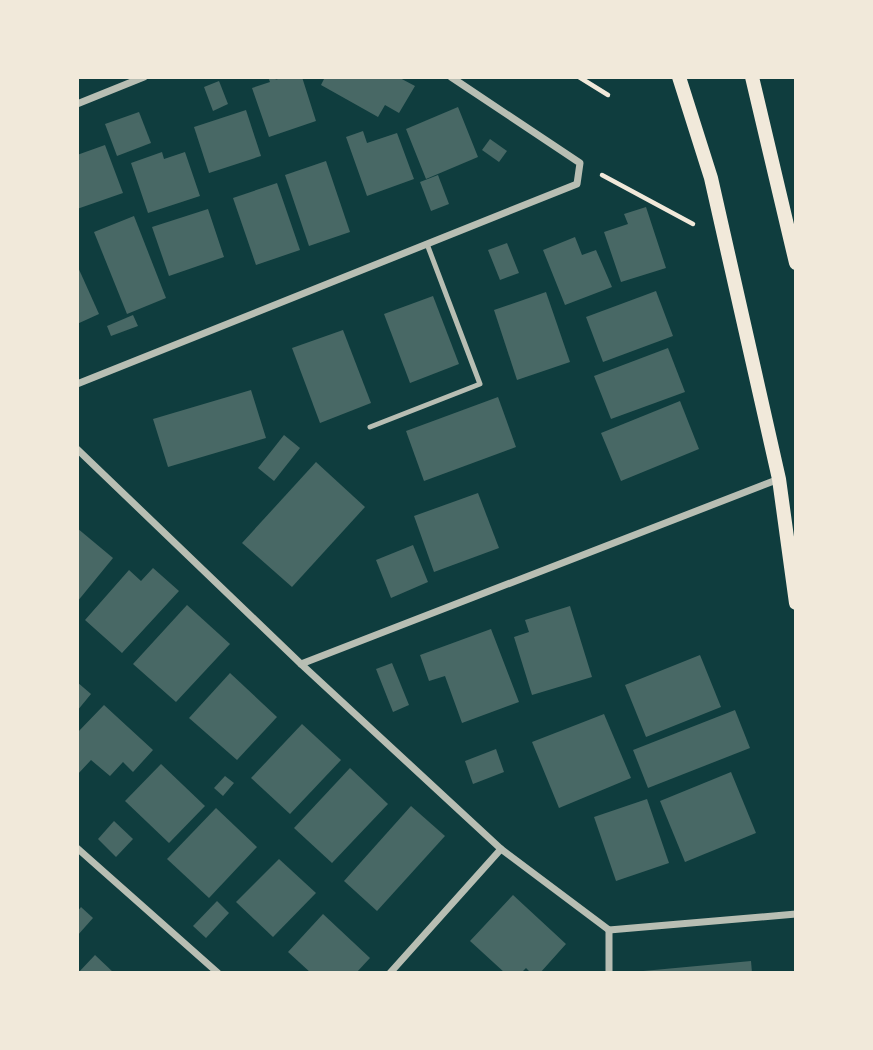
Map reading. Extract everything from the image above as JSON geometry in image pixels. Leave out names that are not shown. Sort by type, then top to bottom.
[{"type":"main road","points":[[679,77],[711,178],[779,479],[796,603]]},
{"type":"main road","points":[[752,77],[796,264]]},
{"type":"street","points":[[77,104],[145,77]]},
{"type":"street","points":[[77,384],[578,184],[580,163],[451,77]]},
{"type":"street","points":[[77,449],[301,664],[501,849],[609,930],[796,914]]},
{"type":"street","points":[[301,664],[779,479]]},
{"type":"street","points":[[77,848],[218,973]]},
{"type":"street","points":[[390,973],[501,849]]},
{"type":"street","points":[[609,930],[609,973]]},
{"type":"lane","points":[[370,427],[480,384],[427,244]]},
{"type":"path","points":[[579,77],[608,95]]},
{"type":"path","points":[[580,163],[726,242]]},
{"type":"building","points":[[268,77],[280,77],[275,80],[302,77],[316,121],[269,137],[252,88],[270,82]]},
{"type":"building","points":[[325,77],[398,77],[415,86],[399,113],[385,105],[378,117],[321,85]]},
{"type":"building","points":[[219,81],[228,104],[213,111],[204,87]]},
{"type":"building","points":[[458,107],[478,157],[426,179],[406,129]]},
{"type":"building","points":[[246,110],[261,156],[209,173],[194,127]]},
{"type":"building","points":[[139,112],[151,143],[117,156],[105,124]]},
{"type":"building","points":[[363,131],[367,143],[397,133],[414,179],[367,196],[346,137]]},
{"type":"building","points":[[490,139],[507,151],[499,162],[482,150]]},
{"type":"building","points":[[105,145],[123,193],[77,209],[77,155]]},
{"type":"building","points":[[162,152],[164,159],[185,152],[200,196],[148,213],[131,163]]},
{"type":"building","points":[[326,161],[350,232],[309,246],[285,175]]},
{"type":"building","points":[[438,175],[449,204],[431,211],[420,182]]},
{"type":"building","points":[[277,183],[300,250],[256,265],[233,198]]},
{"type":"building","points":[[646,207],[666,268],[621,282],[604,232],[628,224],[624,214]]},
{"type":"building","points":[[208,209],[224,257],[169,276],[152,227]]},
{"type":"building","points":[[134,216],[166,298],[127,314],[94,232]]},
{"type":"building","points":[[575,237],[582,255],[596,250],[612,287],[565,305],[543,250]]},
{"type":"building","points":[[507,243],[519,273],[500,280],[488,250]]},
{"type":"building","points":[[77,265],[99,314],[77,324]]},
{"type":"building","points":[[656,291],[673,336],[603,362],[586,317]]},
{"type":"building","points":[[546,292],[570,362],[517,380],[494,310]]},
{"type":"building","points":[[433,296],[459,364],[410,383],[384,314]]},
{"type":"building","points":[[133,315],[138,326],[111,336],[107,326]]},
{"type":"building","points":[[343,330],[371,403],[320,423],[292,348]]},
{"type":"building","points":[[668,348],[685,392],[611,419],[594,376]]},
{"type":"building","points":[[251,390],[266,438],[168,467],[153,419]]},
{"type":"building","points":[[498,397],[516,447],[424,481],[406,431]]},
{"type":"building","points":[[680,401],[699,449],[621,481],[601,433]]},
{"type":"building","points":[[284,435],[300,448],[274,481],[258,468]]},
{"type":"building","points":[[316,462],[365,507],[292,587],[242,543]]},
{"type":"building","points":[[478,493],[499,548],[434,572],[414,516]]},
{"type":"building","points":[[77,528],[113,558],[77,602]]},
{"type":"building","points":[[413,545],[428,582],[391,598],[376,560]]},
{"type":"building","points":[[153,568],[179,591],[122,653],[85,620],[129,570],[141,581]]},
{"type":"building","points":[[187,605],[230,644],[176,702],[133,664]]},
{"type":"building","points":[[570,606],[592,677],[532,695],[514,637],[529,632],[525,620]]},
{"type":"building","points":[[491,629],[519,702],[462,723],[445,676],[429,681],[420,655]]},
{"type":"building","points":[[700,655],[721,707],[646,737],[625,685]]},
{"type":"building","points":[[392,663],[409,705],[393,712],[376,669]]},
{"type":"building","points":[[230,673],[277,717],[237,760],[189,718]]},
{"type":"building","points":[[77,682],[91,694],[77,711]]},
{"type":"building","points":[[104,705],[153,750],[133,772],[123,762],[110,776],[91,760],[77,775],[77,733]]},
{"type":"building","points":[[735,710],[750,748],[648,788],[633,750]]},
{"type":"building","points":[[604,714],[631,778],[559,808],[532,742]]},
{"type":"building","points":[[302,724],[341,760],[290,814],[251,778]]},
{"type":"building","points":[[496,749],[504,772],[473,784],[465,761]]},
{"type":"building","points":[[161,764],[205,806],[169,843],[125,801]]},
{"type":"building","points":[[350,768],[388,804],[332,863],[294,828]]},
{"type":"building","points":[[731,772],[756,833],[685,862],[660,801]]},
{"type":"building","points":[[225,776],[234,783],[223,796],[214,788]]},
{"type":"building","points":[[647,799],[669,863],[616,881],[594,817]]},
{"type":"building","points":[[411,806],[445,836],[377,911],[344,881]]},
{"type":"building","points":[[216,808],[257,847],[209,898],[167,859]]},
{"type":"building","points":[[114,821],[133,839],[116,857],[98,839]]},
{"type":"building","points":[[279,859],[316,893],[273,937],[236,902]]},
{"type":"building","points":[[513,895],[566,944],[540,973],[531,973],[526,968],[521,973],[505,973],[470,941]]},
{"type":"building","points":[[217,901],[229,913],[206,938],[193,926]]},
{"type":"building","points":[[81,907],[93,918],[77,936],[77,912]]},
{"type":"building","points":[[323,914],[370,958],[356,973],[311,973],[288,952]]},
{"type":"building","points":[[95,955],[114,973],[78,973]]},
{"type":"building","points":[[751,961],[752,973],[643,973],[643,971]]}]
